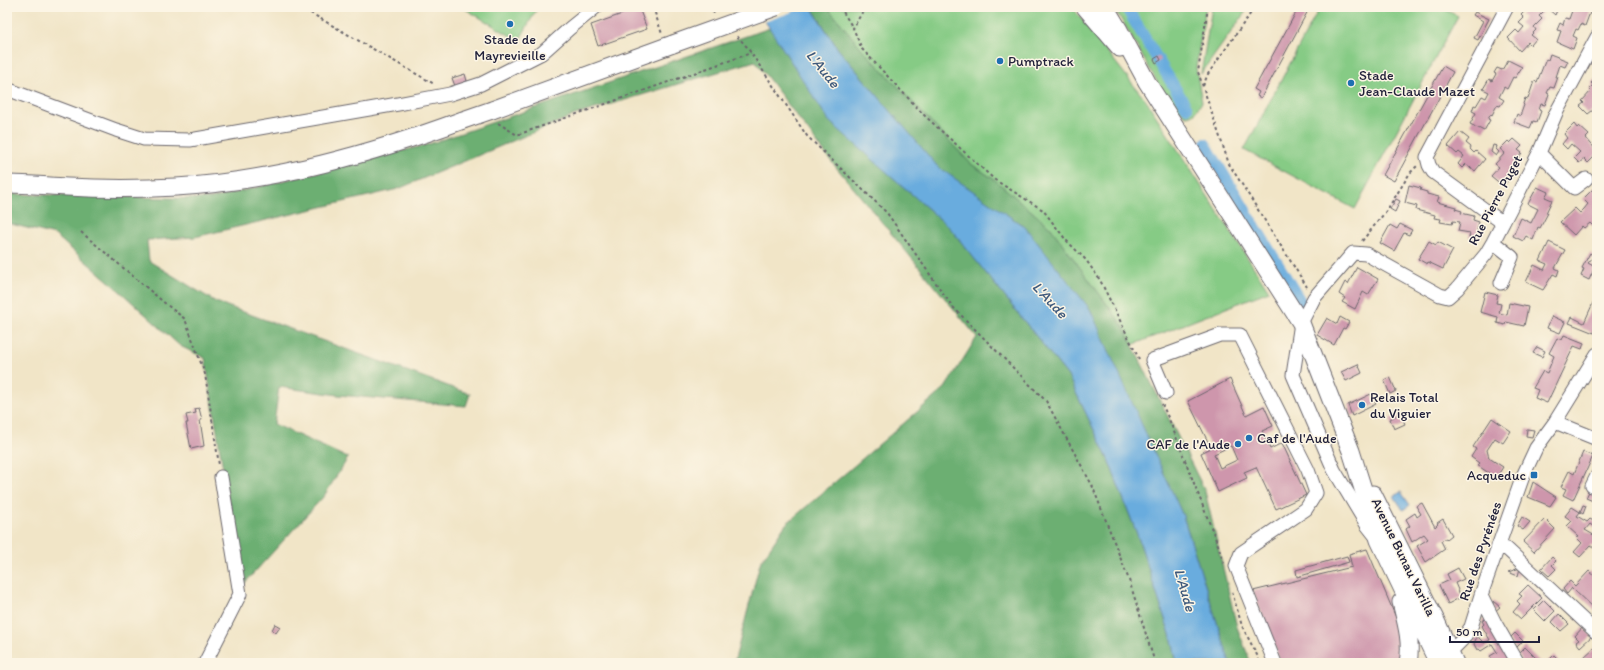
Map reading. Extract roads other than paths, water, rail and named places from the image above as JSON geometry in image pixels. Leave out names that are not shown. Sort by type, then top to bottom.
[{"type":"main road","points":[[7,184],[116,189],[177,187],[252,179],[346,159],[463,120],[494,116],[667,40],[776,7]]},
{"type":"main road","points":[[1085,7],[1147,82]]},
{"type":"main road","points":[[1105,7],[1147,82]]},
{"type":"main road","name":"Avenue Bunau Varilla","points":[[1147,82],[1301,323],[1351,451],[1379,540],[1394,572],[1444,661]]},
{"type":"main road","points":[[7,180],[25,184]]},
{"type":"main road","name":"Avenue Bunau Varilla","points":[[1351,451],[1394,535],[1444,661]]},
{"type":"main road","points":[[1394,572],[1409,633],[1410,647],[1408,663]]},
{"type":"street","points":[[7,89],[144,139],[190,140],[450,94],[480,84],[542,53],[596,7]]},
{"type":"street","points":[[1503,223],[1433,172],[1427,157],[1507,7]]},
{"type":"street","name":"Rue Pierre Puget","points":[[1301,323],[1314,298],[1353,253],[1366,254],[1440,295],[1448,297],[1457,289],[1486,254],[1493,242],[1539,153],[1556,113],[1597,37]]},
{"type":"street","name":"Rue Pierre Puget","points":[[1539,153],[1574,188],[1586,179]]},
{"type":"street","points":[[1493,242],[1512,257],[1501,283]]},
{"type":"street","points":[[1301,323],[1293,375],[1334,470],[1367,525],[1379,540]]},
{"type":"street","points":[[1163,398],[1152,360],[1220,335],[1240,335],[1308,470],[1316,493],[1306,510],[1241,553],[1236,566],[1275,663]]},
{"type":"street","name":"Rue des Pyrénées","points":[[1444,661],[1471,627],[1498,546],[1528,465],[1536,448],[1555,422],[1597,354]]},
{"type":"street","points":[[1555,422],[1597,439]]},
{"type":"street","points":[[205,663],[240,594],[221,477]]},
{"type":"street","points":[[1498,546],[1507,549],[1597,632]]},
{"type":"street","points":[[1481,595],[1518,663]]},
{"type":"water","name":"L'Aude","points":[[756,7],[811,7],[838,49],[938,167],[1025,227],[1090,309],[1183,516],[1230,663],[1177,663],[1172,640],[1137,534],[1108,459],[1068,376],[950,228],[829,121]]},
{"type":"water","points":[[1401,492],[1410,505],[1403,510],[1394,496]]},
{"type":"waterway","points":[[1126,7],[1187,108]]},
{"type":"waterway","points":[[1205,144],[1300,301]]},
{"type":"place","name":"Stade de Mayrevieille","points":[[510,24]]},
{"type":"place","name":"Pumptrack","points":[[1000,61]]},
{"type":"place","name":"Stade Jean-Claude Mazet","points":[[1351,83]]},
{"type":"place","name":"Relais Total du Viguier","points":[[1362,405]]},
{"type":"place","name":"Caf de l'Aude","points":[[1249,438]]},
{"type":"place","name":"CAF de l'Aude","points":[[1238,444]]},
{"type":"place","name":"Acqueduc","points":[[1534,475]]}]
